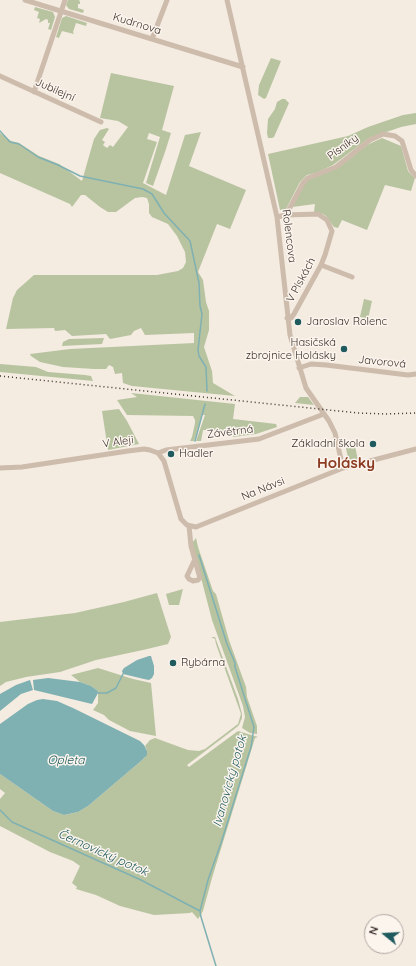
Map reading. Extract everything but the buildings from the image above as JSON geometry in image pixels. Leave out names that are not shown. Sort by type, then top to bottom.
[{"type":"street","name":"Kudrnova","points":[[25,0],[243,67]]},
{"type":"street","points":[[34,92],[65,0]]},
{"type":"street","points":[[152,39],[167,0]]},
{"type":"street","name":"Rolencova","points":[[227,0],[277,217],[290,335],[306,388],[324,414],[337,438],[343,468]]},
{"type":"street","name":"Jubilejní","points":[[0,76],[101,122]]},
{"type":"street","name":"Písníky","points":[[286,215],[302,183],[308,178],[336,166],[370,140],[383,134],[395,136],[402,141],[411,170],[416,176]]},
{"type":"street","name":"V Pískách","points":[[286,215],[318,214],[327,220],[332,231],[321,265],[294,314],[291,318],[287,318]]},
{"type":"street","points":[[277,217],[286,215]]},
{"type":"street","points":[[321,265],[352,277]]},
{"type":"street","name":"Javorová","points":[[299,368],[311,364],[408,375],[416,374]]},
{"type":"street","name":"Závětrná","points":[[158,453],[166,450],[259,439],[324,414]]},
{"type":"street","name":"V Aleji","points":[[0,468],[31,466],[144,449],[153,450],[158,453]]},
{"type":"street","name":"Na Návsi","points":[[189,526],[196,527],[202,525],[343,468],[416,449]]},
{"type":"street","points":[[158,453],[165,463],[181,519],[189,526],[189,536],[195,559]]},
{"type":"green space","points":[[68,0],[79,0],[80,4],[78,4],[78,8],[84,10],[83,13],[69,9],[66,5]]},
{"type":"green space","points":[[35,7],[53,12],[55,17],[51,30],[48,29],[50,23],[48,23],[48,20],[46,19],[39,23],[40,19],[37,18],[39,12],[34,10]]},
{"type":"green space","points":[[66,16],[87,23],[86,26],[76,23],[73,32],[74,34],[62,31],[59,38],[56,37],[62,18]]},
{"type":"green space","points":[[271,58],[281,61],[266,98],[264,99],[258,95],[259,85]]},
{"type":"green space","points":[[111,73],[174,86],[162,130],[171,133],[165,152],[153,186],[146,183],[160,137],[149,133],[147,139],[157,142],[143,183],[166,195],[185,135],[201,132],[189,166],[246,190],[230,229],[217,224],[198,272],[203,280],[206,302],[209,311],[209,330],[204,347],[212,371],[213,383],[235,396],[132,386],[123,383],[122,373],[115,374],[113,367],[109,365],[106,369],[63,367],[40,362],[30,354],[70,349],[194,343],[194,333],[145,335],[141,328],[134,331],[131,335],[110,339],[106,334],[72,336],[65,330],[55,331],[54,328],[6,329],[13,298],[17,290],[34,275],[157,275],[178,271],[183,268],[186,262],[185,252],[177,236],[168,224],[152,217],[149,213],[147,198],[135,198],[116,212],[108,212],[85,195],[81,195],[72,207],[70,204],[0,173],[0,133],[11,141],[19,143],[39,156],[59,164],[82,181],[94,139],[100,130],[107,128],[109,129],[102,140],[105,142],[103,145],[107,148],[110,145],[113,147],[128,127],[118,121],[100,118]]},
{"type":"green space","points":[[285,99],[289,103],[274,137],[268,138],[268,119],[275,109],[277,102]]},
{"type":"green space","points":[[416,113],[416,124],[401,127],[369,138],[333,165],[316,173],[307,175],[300,182],[286,209],[280,210],[268,154],[348,136],[368,127],[403,115]]},
{"type":"green space","points":[[382,138],[401,146],[408,171],[415,178],[411,191],[385,185],[367,230],[342,220],[338,228],[334,227],[326,216],[314,212],[315,204],[292,207],[308,180],[338,168],[367,145]]},
{"type":"green space","points":[[364,299],[372,301],[368,319],[360,317]]},
{"type":"green space","points":[[104,338],[102,344],[62,346],[63,342],[69,339]]},
{"type":"green space","points":[[0,364],[36,367],[48,372],[91,376],[93,381],[0,372]]},
{"type":"green space","points":[[131,393],[235,404],[233,419],[276,424],[277,427],[256,434],[233,437],[233,431],[203,430],[201,441],[196,441],[205,415],[202,415],[194,441],[190,441],[195,423],[193,416],[127,415],[117,400],[137,397]]},
{"type":"green space","points":[[300,397],[308,397],[314,405],[295,403]]},
{"type":"green space","points":[[119,409],[139,444],[108,450],[102,411]]},
{"type":"green space","points":[[355,446],[358,460],[350,462],[347,461],[345,459],[348,458],[346,448]]},
{"type":"green space","points":[[196,538],[246,687],[247,697],[257,726],[257,734],[250,733],[242,728],[245,717],[243,706],[212,620],[192,543]]},
{"type":"green space","points":[[183,589],[179,605],[169,605],[166,594]]},
{"type":"green space","points":[[157,593],[171,637],[168,644],[96,660],[60,672],[26,677],[6,682],[0,686],[0,622],[75,613]]},
{"type":"green space","points":[[211,637],[215,637],[238,699],[242,718],[237,727],[187,765],[189,767],[238,731],[258,737],[255,738],[203,911],[198,919],[192,912],[154,915],[120,906],[96,895],[76,889],[77,887],[72,883],[80,866],[73,861],[50,852],[0,826],[0,799],[5,793],[0,789],[0,774],[53,811],[64,815],[78,812],[88,806],[141,761],[145,757],[147,751],[145,746],[150,740],[155,738],[188,750],[199,751],[205,749],[238,724],[241,714],[215,639]]},
{"type":"green space","points":[[98,668],[151,683],[156,736],[130,731],[93,710],[98,703],[98,691],[91,686],[80,682],[71,675]]},
{"type":"water","points":[[151,656],[154,666],[154,674],[152,678],[149,680],[123,674],[122,671],[124,668],[137,660]]},
{"type":"water","points":[[48,678],[80,682],[91,686],[98,691],[97,695],[92,704],[34,690],[33,680]]},
{"type":"water","points":[[30,680],[33,690],[21,694],[0,711],[0,694],[16,685]]},
{"type":"water","name":"Opleta","points":[[43,699],[57,701],[140,741],[147,751],[147,755],[141,761],[88,806],[78,812],[64,815],[53,811],[0,774],[0,724],[28,704]]},
{"type":"waterway","name":"Ivanovický potok","points":[[0,131],[10,142],[19,144],[38,157],[80,176],[143,189],[152,194],[164,213],[190,241],[199,283],[200,306],[202,314],[198,350],[199,356],[206,367],[207,391]]},
{"type":"waterway","name":"Ivanovický potok","points":[[195,441],[205,404]]},
{"type":"waterway","name":"Ivanovický potok","points":[[199,555],[227,644],[235,663],[254,727],[251,747],[208,880],[200,911],[216,966]]},
{"type":"waterway","points":[[97,693],[107,693],[116,688],[123,674]]},
{"type":"waterway","name":"Černovický potok","points":[[0,810],[12,822],[141,880],[200,911]]},
{"type":"railway","points":[[0,376],[358,413],[416,413]]},
{"type":"place","name":"Jaroslav Rolenc","points":[[298,322]]},
{"type":"place","name":"Hasičská zbrojnice Holásky","points":[[344,349]]},
{"type":"place","name":"Základní škola","points":[[373,444]]},
{"type":"place","name":"Hadler","points":[[171,454]]},
{"type":"place","name":"Rybárna","points":[[173,663]]},
{"type":"district","name":"Holásky","points":[[346,463]]}]
